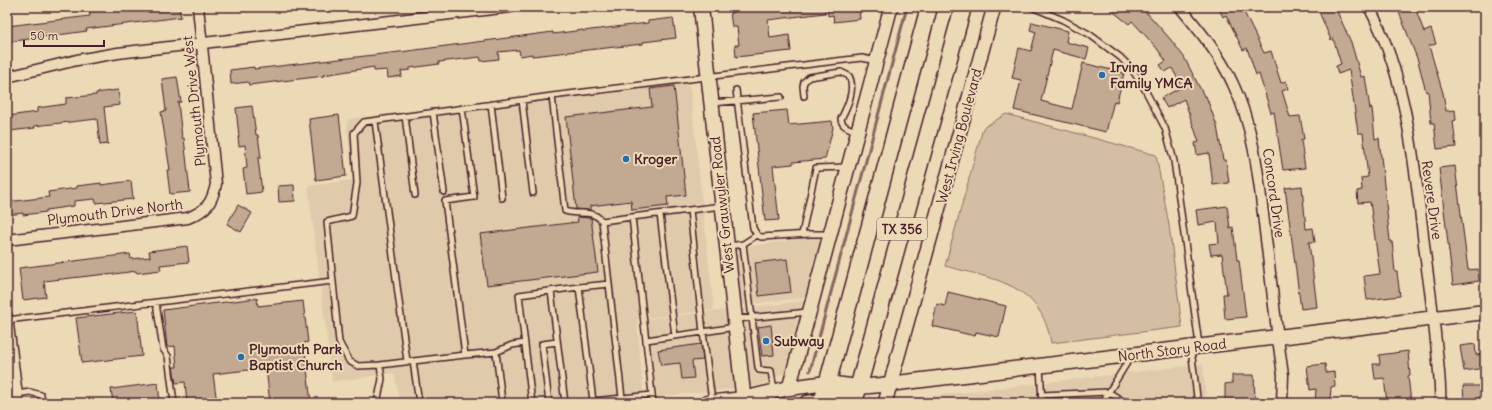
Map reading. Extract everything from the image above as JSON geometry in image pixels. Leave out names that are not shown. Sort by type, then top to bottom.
[{"type":"main road","name":"West Grauwyler Road","points":[[701,7],[743,401]]},
{"type":"main road","name":"TX 356","points":[[817,402],[828,383],[929,7]]},
{"type":"main road","name":"TX 356","points":[[854,403],[963,7]]},
{"type":"main road","name":"North Story Road","points":[[710,403],[743,401],[789,388],[828,383],[858,387],[890,384],[1485,312]]},
{"type":"main road","name":"North Story Road","points":[[817,402],[858,387]]},
{"type":"street","name":"Plymouth Drive West","points":[[198,7],[216,184],[215,191]]},
{"type":"street","points":[[7,78],[77,60],[202,43],[510,7]]},
{"type":"street","points":[[789,388],[857,131],[878,61],[891,7]]},
{"type":"street","name":"West Irving Boulevard","points":[[885,403],[994,7]]},
{"type":"street","name":"Concord Drive","points":[[1180,7],[1200,30],[1219,58],[1233,84],[1244,112],[1254,146],[1278,338],[1282,375],[1282,403]]},
{"type":"street","name":"Revere Drive","points":[[1369,7],[1390,54],[1403,102],[1411,149],[1434,319],[1440,385],[1440,403]]},
{"type":"street","name":"Plymouth Drive North","points":[[7,240],[188,218],[198,214],[207,207],[215,191]]},
{"type":"street","points":[[7,322],[17,399]]},
{"type":"lane","points":[[1032,7],[1063,20],[1089,34],[1120,56],[1142,84],[1165,128],[1174,161],[1195,347],[1198,397],[1196,403]]},
{"type":"lane","points":[[525,343],[512,345],[496,352],[380,365],[358,366],[349,361],[339,342],[327,222],[352,216],[357,183],[354,133],[364,122],[708,76],[862,58],[878,61]]},
{"type":"lane","points":[[804,96],[804,82],[809,77],[841,72],[849,76],[852,83],[850,95],[841,118],[846,127],[857,131]]},
{"type":"lane","points":[[736,90],[753,228],[756,234],[761,237],[802,234],[830,234]]},
{"type":"lane","points":[[552,96],[564,211],[571,213],[585,212],[597,215],[602,221],[622,398]]},
{"type":"lane","points":[[711,104],[738,100],[780,97]]},
{"type":"lane","points":[[522,100],[533,193]]},
{"type":"lane","points":[[491,104],[502,198]]},
{"type":"lane","points":[[462,108],[474,197],[445,201],[465,355]]},
{"type":"lane","points":[[433,112],[444,192]]},
{"type":"lane","points":[[405,116],[415,196]]},
{"type":"lane","points":[[375,121],[410,361],[419,403]]},
{"type":"lane","points":[[802,234],[816,168],[848,167]]},
{"type":"lane","points":[[602,221],[722,206]]},
{"type":"lane","points":[[690,210],[704,332],[710,403]]},
{"type":"lane","points":[[660,214],[675,336]]},
{"type":"lane","points":[[632,217],[653,403]]},
{"type":"lane","points":[[726,246],[743,244],[756,234]]},
{"type":"lane","points":[[743,244],[758,367],[759,370],[771,371],[774,392]]},
{"type":"lane","points":[[7,322],[333,281]]},
{"type":"lane","points":[[532,403],[519,295],[609,284]]},
{"type":"lane","points":[[579,287],[593,401],[652,394]]},
{"type":"lane","points":[[551,291],[565,403]]},
{"type":"lane","points":[[156,303],[163,349],[168,356],[174,403]]},
{"type":"lane","points":[[646,340],[704,332],[752,318],[809,312]]},
{"type":"lane","points":[[549,403],[542,344],[557,342]]},
{"type":"lane","points":[[496,352],[501,403]]},
{"type":"lane","points":[[1102,403],[1132,355]]},
{"type":"lane","points":[[377,403],[382,379],[380,365]]},
{"type":"lane","points":[[1040,366],[1042,403]]},
{"type":"lane","points":[[17,399],[30,392],[41,395],[42,403]]},
{"type":"lane","points":[[1041,395],[1108,392],[1126,403]]},
{"type":"shaded area","points":[[677,78],[690,88],[714,310],[637,319],[644,400],[622,403],[400,403],[394,373],[332,382],[308,186],[353,180],[347,130],[348,119]]},
{"type":"shaded area","points":[[1006,114],[1156,155],[1169,225],[1182,327],[1051,343],[1046,323],[1037,307],[1026,296],[1013,287],[997,280],[945,266],[983,128]]},
{"type":"shaded area","points":[[823,236],[806,297],[742,305],[735,248]]},
{"type":"shaded area","points":[[805,301],[786,372],[758,386],[657,397],[647,319]]},
{"type":"shaded area","points":[[1203,364],[1206,403],[896,403],[897,400]]},
{"type":"building","points":[[89,7],[179,7],[181,17],[86,29],[87,31],[7,42],[7,26],[90,16]]},
{"type":"building","points":[[734,7],[825,7],[825,13],[768,20],[770,38],[789,35],[791,51],[736,57],[735,45],[739,45],[737,27],[732,27],[730,13],[735,12]]},
{"type":"building","points":[[827,7],[859,7],[860,19],[834,22],[833,15],[828,16]]},
{"type":"building","points":[[1107,7],[1137,7],[1148,14],[1184,57],[1204,96],[1206,96],[1217,126],[1223,160],[1226,160],[1229,183],[1213,185],[1209,153],[1197,155],[1195,143],[1199,142],[1184,99],[1167,108],[1161,98],[1182,87],[1172,68],[1165,72],[1160,65],[1166,61],[1155,46],[1132,21],[1129,24]]},
{"type":"building","points":[[1218,7],[1244,7],[1242,8],[1264,53],[1271,51],[1281,83],[1286,81],[1288,89],[1282,91],[1290,117],[1300,116],[1304,139],[1301,140],[1305,168],[1283,170],[1274,112],[1271,113],[1259,74],[1256,75],[1247,48],[1243,50],[1226,15],[1223,17]]},
{"type":"building","points":[[1317,7],[1335,7],[1351,42],[1361,77],[1365,76],[1370,109],[1372,108],[1375,139],[1379,138],[1390,241],[1392,241],[1395,272],[1397,272],[1400,296],[1367,300],[1364,276],[1380,274],[1370,202],[1358,203],[1357,191],[1362,190],[1361,178],[1368,177],[1363,133],[1358,133],[1349,70],[1338,74],[1336,66],[1341,64],[1333,38],[1331,40]]},
{"type":"building","points":[[1397,7],[1415,7],[1424,32],[1431,29],[1436,44],[1429,46],[1443,93],[1446,111],[1455,110],[1456,120],[1453,121],[1456,147],[1437,149],[1434,123],[1431,123],[1428,91],[1426,92],[1418,61]]},
{"type":"building","points":[[673,18],[676,38],[643,42],[643,44],[532,56],[532,54],[520,56],[519,50],[498,52],[499,59],[481,61],[480,57],[439,62],[439,64],[410,68],[410,70],[401,71],[402,76],[388,78],[387,70],[374,71],[374,67],[323,75],[324,76],[249,85],[248,82],[231,84],[230,70],[254,67],[254,69],[408,51],[553,32],[553,34],[583,31],[648,23],[648,21]]},
{"type":"building","name":"Irving Family YMCA","points":[[1032,22],[1068,31],[1066,42],[1089,48],[1086,59],[1053,50],[1041,101],[1072,109],[1083,63],[1124,73],[1117,102],[1114,101],[1106,132],[1014,110],[1021,80],[1012,78],[1019,48],[1031,51],[1036,32],[1030,30]]},
{"type":"building","points":[[177,77],[181,102],[178,102],[182,138],[184,138],[190,192],[170,194],[167,170],[170,170],[161,112],[166,111],[162,79]]},
{"type":"building","points":[[674,86],[686,195],[667,197],[668,206],[632,210],[631,201],[590,206],[590,210],[576,209],[566,117],[652,107],[650,89]]},
{"type":"building","points":[[118,90],[120,105],[104,107],[108,144],[100,145],[97,119],[34,126],[35,128],[10,131],[8,116],[37,112],[37,108],[66,104],[66,98],[96,95],[96,93]]},
{"type":"building","points":[[252,106],[261,158],[258,158],[262,192],[246,194],[243,169],[247,168],[245,145],[239,146],[236,108]]},
{"type":"building","points":[[787,110],[789,125],[832,121],[833,128],[825,159],[793,162],[793,164],[773,166],[779,220],[765,221],[753,113]]},
{"type":"building","points":[[339,115],[346,176],[316,180],[309,119]]},
{"type":"building","points":[[1455,166],[1468,270],[1478,269],[1479,281],[1453,285],[1439,168]]},
{"type":"building","points":[[131,181],[133,199],[96,203],[95,199],[74,201],[74,206],[46,210],[46,212],[23,215],[23,213],[7,215],[7,202],[49,197],[48,192],[77,188],[77,186],[101,183],[101,185]]},
{"type":"building","points":[[294,185],[295,201],[279,202],[278,186]]},
{"type":"building","points":[[1302,186],[1306,229],[1313,228],[1315,242],[1309,242],[1317,307],[1301,309],[1285,188]]},
{"type":"building","points":[[238,205],[252,213],[241,232],[227,224]]},
{"type":"building","points":[[1227,206],[1230,228],[1233,227],[1237,260],[1239,260],[1246,317],[1225,319],[1223,294],[1227,294],[1222,254],[1211,255],[1209,244],[1219,243],[1217,222],[1198,225],[1196,210]]},
{"type":"building","points":[[577,217],[591,218],[598,272],[487,285],[480,234],[578,222]]},
{"type":"building","points":[[187,246],[189,262],[160,265],[161,270],[137,273],[136,271],[44,281],[46,297],[23,300],[19,268],[130,254],[131,259],[150,257],[149,251]]},
{"type":"building","points":[[787,259],[791,292],[759,296],[755,263]]},
{"type":"building","points":[[948,292],[1006,306],[999,337],[976,332],[975,336],[932,326],[937,304],[945,306]]},
{"type":"building","name":"Plymouth Park Baptist Church","points":[[257,298],[258,306],[303,301],[308,342],[304,343],[311,403],[270,403],[266,368],[213,374],[217,403],[187,403],[185,382],[176,383],[173,367],[177,367],[175,346],[167,347],[163,310]]},
{"type":"building","points":[[137,311],[142,356],[82,363],[76,318]]},
{"type":"building","name":"Subway","points":[[771,325],[774,355],[762,356],[758,327]]},
{"type":"building","points":[[701,344],[703,360],[692,361],[694,378],[682,379],[680,363],[661,365],[658,350]]},
{"type":"building","points":[[1475,344],[1476,355],[1485,354],[1485,368],[1464,371],[1460,346]]},
{"type":"building","points":[[1408,351],[1410,375],[1408,376],[1411,402],[1387,403],[1384,378],[1375,379],[1373,364],[1380,364],[1379,355]]},
{"type":"building","points":[[1325,364],[1326,373],[1334,372],[1335,386],[1331,387],[1330,403],[1315,403],[1316,389],[1310,390],[1307,366]]},
{"type":"building","points":[[1232,375],[1254,375],[1255,400],[1225,400],[1225,384],[1232,383]]},
{"type":"building","points":[[158,383],[160,403],[113,403],[111,389]]},
{"type":"building","points":[[1463,386],[1485,386],[1485,401],[1464,401]]},
{"type":"waterway","points":[[810,371],[907,7]]},
{"type":"place","name":"Irving Family YMCA","points":[[1102,75]]},
{"type":"place","name":"Kroger","points":[[626,159]]},
{"type":"place","name":"Subway","points":[[766,341]]},
{"type":"place","name":"Plymouth Park Baptist Church","points":[[241,357]]}]
